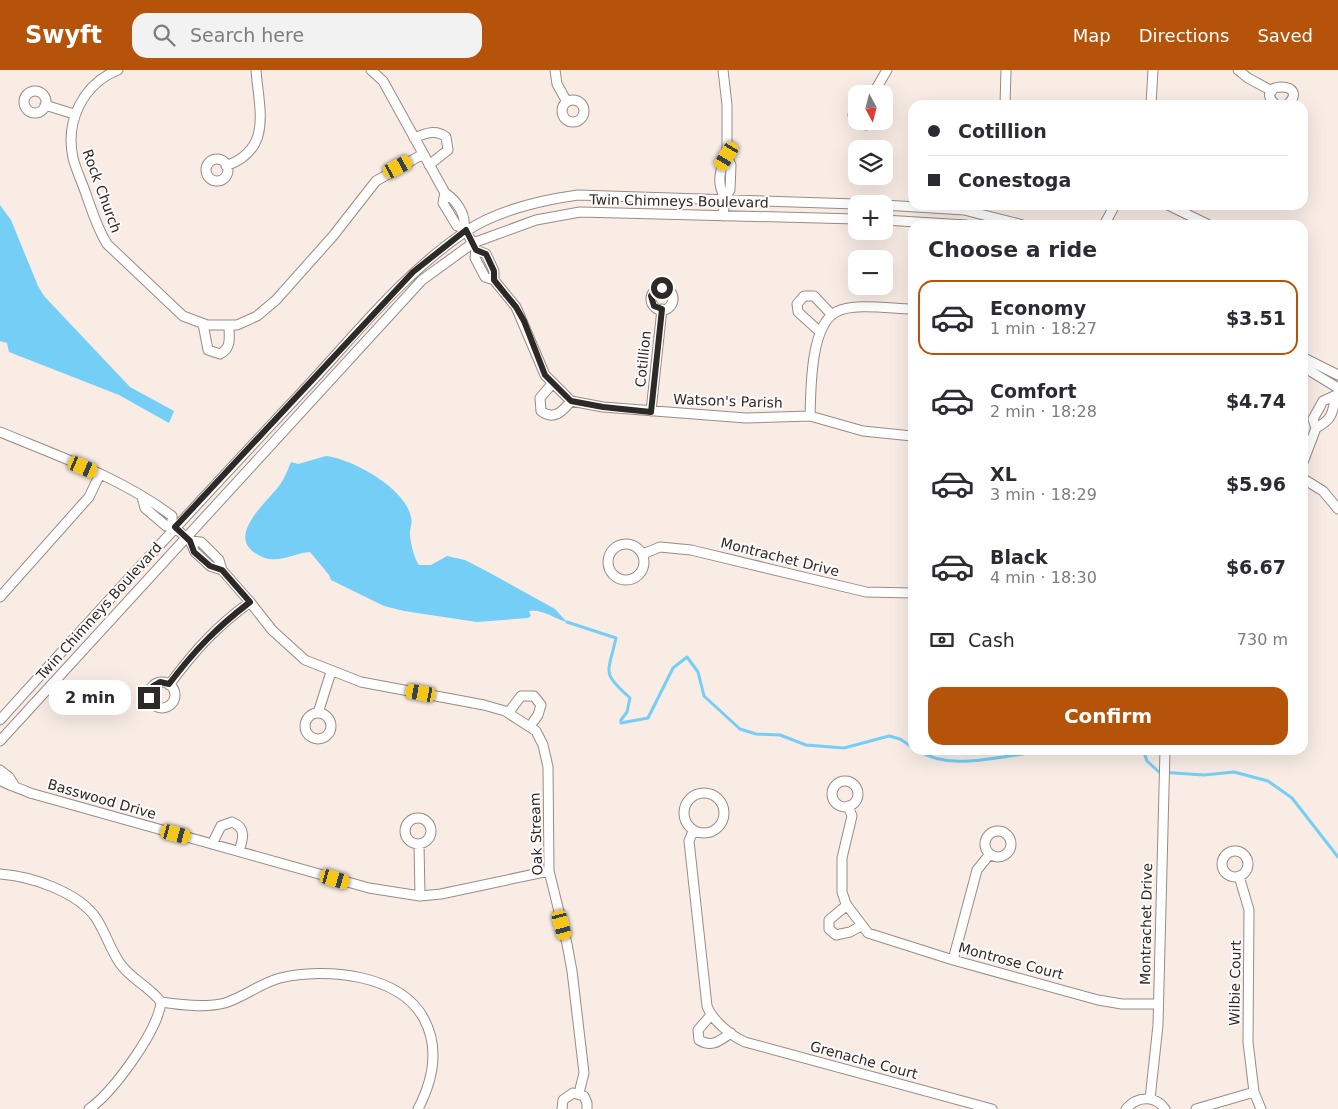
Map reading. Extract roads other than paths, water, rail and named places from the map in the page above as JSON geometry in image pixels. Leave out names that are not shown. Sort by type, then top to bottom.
[{"type":"street","name":"Rock Church","points":[[118,70],[93,84],[74,114],[71,143],[73,159],[106,244],[183,316],[203,324],[237,325],[262,313],[333,236],[376,181],[423,154]]},
{"type":"street","points":[[226,166],[247,156],[257,143],[261,125],[256,70]]},
{"type":"street","points":[[371,70],[383,81],[445,193],[443,203],[457,226],[465,229],[475,247],[475,258],[485,277],[494,280],[516,307],[545,375],[571,401],[562,411],[555,415],[547,415],[541,411],[540,398],[552,384]]},
{"type":"street","points":[[555,70],[557,84],[567,102]]},
{"type":"street","points":[[723,70],[727,106],[727,156],[722,165],[720,189],[725,199],[723,216]]},
{"type":"street","points":[[878,85],[887,70]]},
{"type":"street","points":[[1005,100],[1006,70]]},
{"type":"street","points":[[1151,100],[1153,70]]},
{"type":"street","points":[[1238,70],[1248,78],[1272,91]]},
{"type":"street","points":[[1272,91],[1278,86],[1288,88],[1292,96],[1290,100]]},
{"type":"street","points":[[1272,91],[1272,100]]},
{"type":"street","points":[[46,105],[74,114]]},
{"type":"street","points":[[414,138],[426,133],[438,132],[446,138],[448,150],[429,165]]},
{"type":"street","name":"Twin Chimneys Boulevard","points":[[0,720],[173,526],[413,272],[465,229],[516,209],[555,198],[578,195],[848,204]]},
{"type":"street","points":[[893,206],[908,206]]},
{"type":"street","points":[[964,210],[1003,220]]},
{"type":"street","points":[[1178,210],[1199,220]]},
{"type":"street","name":"Twin Chimneys Boulevard","points":[[0,741],[187,539],[422,280],[475,247],[536,220],[580,212],[848,219]]},
{"type":"street","points":[[893,221],[908,221]]},
{"type":"street","points":[[820,331],[798,312],[797,304],[804,296],[814,296],[832,315]]},
{"type":"street","points":[[810,416],[813,372],[820,331],[832,315],[850,308],[908,309]]},
{"type":"street","name":"Cotillion","points":[[651,412],[662,309]]},
{"type":"street","points":[[203,324],[208,350],[220,354],[229,345],[229,326]]},
{"type":"street","points":[[1308,360],[1338,375]]},
{"type":"street","points":[[1308,370],[1337,392]]},
{"type":"street","points":[[1316,428],[1325,423],[1335,409],[1337,392]]},
{"type":"street","points":[[1308,449],[1316,428],[1313,419],[1323,401],[1337,392]]},
{"type":"street","name":"Watson's Parish","points":[[571,401],[603,407],[651,412],[746,418],[810,416],[863,431],[908,436]]},
{"type":"street","points":[[0,432],[100,474],[89,496],[0,596]]},
{"type":"street","name":"Oak Stream","points":[[100,474],[142,497],[145,508],[166,526],[173,526],[187,539],[200,542],[219,560],[222,570],[272,630],[298,655],[331,672],[361,682],[484,704],[509,712],[531,726],[543,745],[548,768],[548,871],[572,971],[584,1073],[579,1093]]},
{"type":"street","points":[[1308,482],[1323,491],[1338,509]]},
{"type":"street","points":[[623,544],[635,546],[643,554],[642,571],[632,579],[620,579],[611,572],[608,560],[610,554],[618,546],[623,544]]},
{"type":"street","name":"Montrachet Drive","points":[[643,554],[660,547],[691,550],[866,592],[908,593]]},
{"type":"street","points":[[169,684],[191,655],[219,626],[250,602]]},
{"type":"street","points":[[318,713],[331,672]]},
{"type":"street","points":[[509,712],[521,696],[534,696],[541,705],[531,726]]},
{"type":"street","name":"Montrachet Drive","points":[[1150,1099],[1158,1004],[1165,755]]},
{"type":"street","name":"Basswood Drive","points":[[0,770],[9,777],[14,785],[30,793],[369,888],[420,896],[440,894],[548,871]]},
{"type":"street","name":"Basswood Drive","points":[[0,780],[8,786],[14,785]]},
{"type":"street","points":[[704,793],[717,798],[724,809],[722,822],[718,828],[706,833],[693,831],[688,826],[684,814],[687,802],[692,797],[704,793]]},
{"type":"street","points":[[847,905],[829,920],[829,929],[836,936],[860,926],[847,905],[842,892],[842,858],[852,816],[848,806]]},
{"type":"street","points":[[212,844],[221,826],[232,822],[242,830],[239,852]]},
{"type":"street","points":[[693,831],[689,841],[707,1006],[711,1015],[698,1030],[699,1040],[707,1045],[713,1045],[731,1033]]},
{"type":"street","points":[[419,844],[420,896]]},
{"type":"street","points":[[953,960],[976,870],[990,854]]},
{"type":"street","points":[[0,874],[65,891],[78,899],[88,907],[97,919],[119,962],[131,977],[156,995],[161,1002]]},
{"type":"street","name":"Wilbie Court","points":[[1239,876],[1250,910],[1247,1024],[1254,1092],[1261,1109]]},
{"type":"street","name":"Montrose Court","points":[[860,926],[868,933],[953,960],[1098,1000],[1122,1004],[1158,1004]]},
{"type":"street","points":[[161,1002],[202,1005],[224,1003],[278,978],[299,975],[340,975],[365,979],[394,988],[415,1007],[432,1039],[431,1076],[418,1109]]},
{"type":"street","points":[[93,1108],[139,1051],[153,1026],[161,1002]]},
{"type":"street","name":"Grenache Court","points":[[711,1015],[731,1033],[745,1042],[992,1109]]},
{"type":"street","points":[[562,1109],[566,1096],[573,1092],[579,1093],[586,1100],[587,1109]]},
{"type":"street","points":[[1196,1109],[1254,1092]]},
{"type":"street","points":[[1126,1109],[1138,1100],[1150,1099],[1159,1103],[1165,1109]]},
{"type":"water","points":[[0,205],[11,220],[38,286],[44,296],[130,387],[174,411],[169,423],[119,395],[9,352],[7,343],[0,341]]},
{"type":"water","points":[[326,456],[337,458],[363,469],[389,486],[399,496],[407,506],[411,517],[410,539],[419,565],[431,565],[447,556],[465,560],[555,609],[567,622],[534,611],[529,611],[531,616],[528,618],[477,622],[404,611],[384,606],[331,580],[310,552],[274,559],[265,558],[255,553],[247,545],[245,536],[248,527],[253,517],[281,483],[291,462],[298,464]]},
{"type":"waterway","points":[[567,622],[616,638],[609,672],[614,683],[630,698],[627,712],[621,723],[648,718],[673,668],[687,657],[698,672],[704,696],[740,729],[756,734],[780,735],[806,745],[844,748],[889,736],[900,739],[908,744]]},
{"type":"waterway","points":[[927,755],[942,760],[955,761],[983,760],[1016,755]]},
{"type":"waterway","points":[[1145,755],[1147,761],[1159,772],[1204,775],[1234,772],[1268,781],[1292,798],[1338,857]]}]
